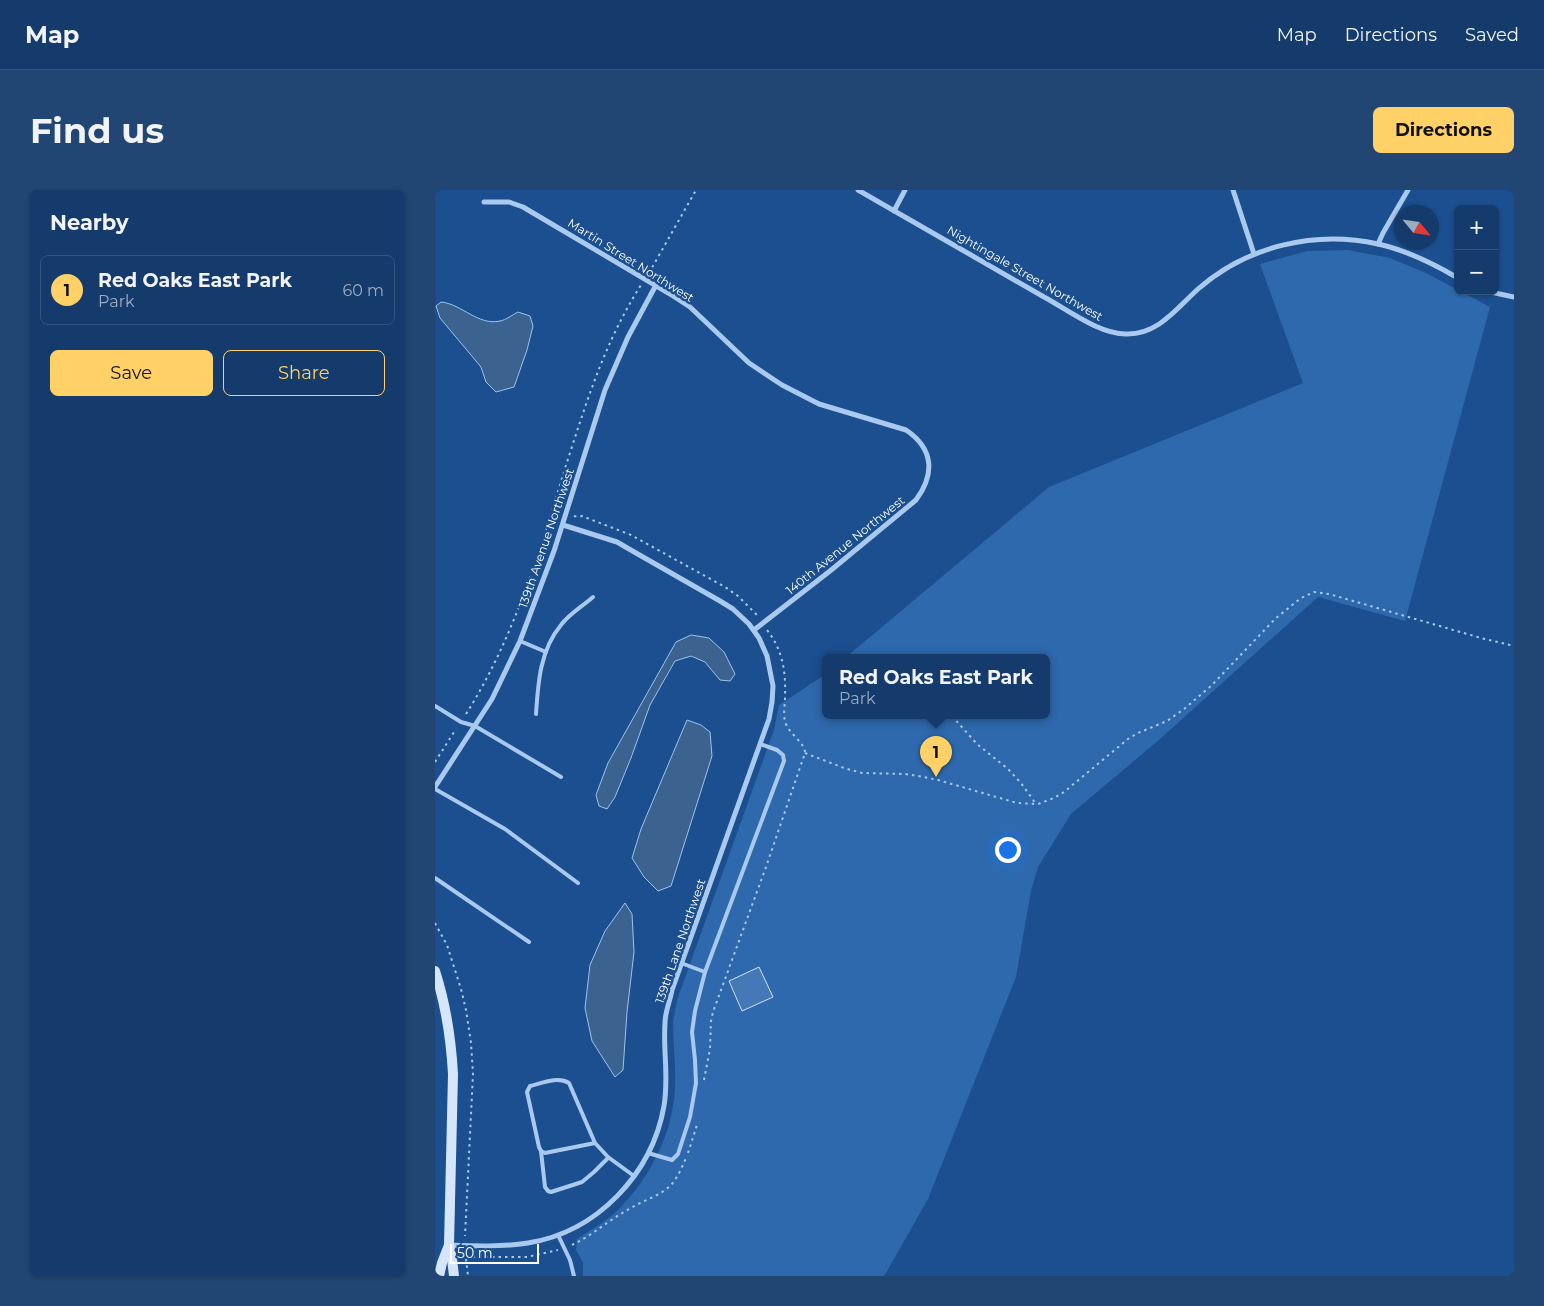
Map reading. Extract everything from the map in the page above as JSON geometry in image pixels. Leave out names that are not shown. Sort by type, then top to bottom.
[{"type":"street","name":"Nightingale Street Northwest","points":[[858,190],[1109,332],[1127,334],[1153,328],[1166,320],[1213,277],[1232,265],[1254,254],[1287,244],[1311,240],[1337,240],[1379,244],[1415,257],[1454,276]]},
{"type":"street","points":[[894,211],[905,190]]},
{"type":"street","points":[[1233,190],[1254,254]]},
{"type":"street","points":[[1379,244],[1383,233],[1408,190]]},
{"type":"street","name":"Martin Street Northwest","points":[[484,202],[509,202],[523,207],[656,285],[689,307],[727,344],[764,374],[799,395],[819,404],[906,430],[917,437],[927,455],[929,463]]},
{"type":"street","name":"139th Avenue Northwest","points":[[435,788],[499,686],[520,641],[563,525],[609,378],[627,337],[656,285]]},
{"type":"street","points":[[1499,294],[1514,297]]},
{"type":"street","name":"140th Avenue Northwest","points":[[754,630],[830,571],[916,500],[923,490],[930,472],[929,463]]},
{"type":"street","name":"139th Lane Northwest","points":[[449,1245],[510,1245],[528,1243],[577,1228],[614,1200],[634,1176],[648,1153],[664,1108],[667,1074],[665,1022],[673,990],[681,963],[761,744],[772,702],[773,686],[767,656],[754,630],[733,609],[617,542],[563,525]]},
{"type":"street","points":[[435,971],[445,1006],[451,1048],[449,1245],[453,1276]]},
{"type":"street","points":[[439,1276],[449,1245]]},
{"type":"lane","points":[[535,714],[539,672],[555,632],[562,623],[593,597]]},
{"type":"lane","points":[[520,641],[546,652]]},
{"type":"lane","points":[[435,706],[461,722],[475,726],[561,777]]},
{"type":"lane","points":[[648,1153],[672,1160],[678,1154],[690,1117],[696,1082],[692,1032],[705,972],[784,761],[783,755],[777,750],[761,744]]},
{"type":"lane","points":[[435,788],[505,829],[578,883]]},
{"type":"lane","points":[[435,878],[529,942]]},
{"type":"lane","points":[[681,963],[705,972]]},
{"type":"lane","points":[[609,1158],[582,1182],[551,1192],[548,1191],[545,1188],[541,1151],[527,1092],[530,1086],[557,1080],[564,1080],[569,1083],[595,1143],[609,1158],[634,1176]]},
{"type":"lane","points":[[541,1151],[545,1153],[595,1143]]},
{"type":"lane","points":[[558,1235],[570,1260],[574,1276]]},
{"type":"path","points":[[651,268],[696,190]]},
{"type":"path","points":[[435,762],[490,672],[514,617],[537,558],[602,358],[629,302],[639,288]]},
{"type":"path","points":[[578,517],[582,516],[631,535],[725,587],[738,596],[758,615]]},
{"type":"path","points":[[805,753],[862,773],[918,776],[1017,803],[1035,804],[1064,792],[1128,739],[1167,721],[1184,710],[1211,686],[1276,618],[1301,598],[1314,592],[1329,594],[1514,646]]},
{"type":"path","points":[[956,719],[977,744],[1008,769],[1021,783],[1035,804]]},
{"type":"path","points":[[703,1088],[711,1040],[711,1021],[726,977]]},
{"type":"path","points":[[573,1244],[632,1207],[652,1198],[669,1187],[675,1180],[685,1159],[693,1140],[698,1119]]},
{"type":"path","points":[[468,1276],[466,1257],[521,1257],[550,1252]]},
{"type":"shaded area","points":[[1348,250],[1390,258],[1426,273],[1454,288],[1454,295],[1468,295],[1490,307],[1405,621],[1318,597],[1160,739],[1071,814],[1038,867],[1031,891],[1016,977],[928,1199],[883,1276],[583,1276],[583,1263],[576,1250],[577,1239],[609,1218],[630,1197],[650,1169],[665,1138],[670,1122],[675,1088],[673,1022],[677,1000],[774,730],[779,705],[822,677],[822,719],[1050,719],[1050,654],[850,654],[1049,487],[1303,383],[1260,264],[1307,251]]},
{"type":"shaded area","points":[[441,302],[456,307],[477,318],[492,322],[507,319],[518,312],[530,316],[533,326],[514,387],[496,392],[486,382],[481,367],[440,318],[436,306]]},
{"type":"shaded area","points":[[691,635],[709,638],[724,652],[735,674],[730,681],[720,680],[705,662],[691,656],[675,661],[650,705],[615,797],[607,809],[599,806],[596,795],[608,763],[676,642]]},
{"type":"shaded area","points":[[687,720],[701,725],[710,732],[712,756],[671,886],[658,891],[644,877],[632,858],[641,829]]},
{"type":"shaded area","points":[[625,903],[632,914],[634,952],[623,1070],[615,1077],[592,1041],[585,1008],[590,965],[605,931]]},
{"type":"building","points":[[759,967],[773,997],[742,1011],[729,981]]},
{"type":"place","name":"Red Oaks East Park","points":[[936,777]]}]
